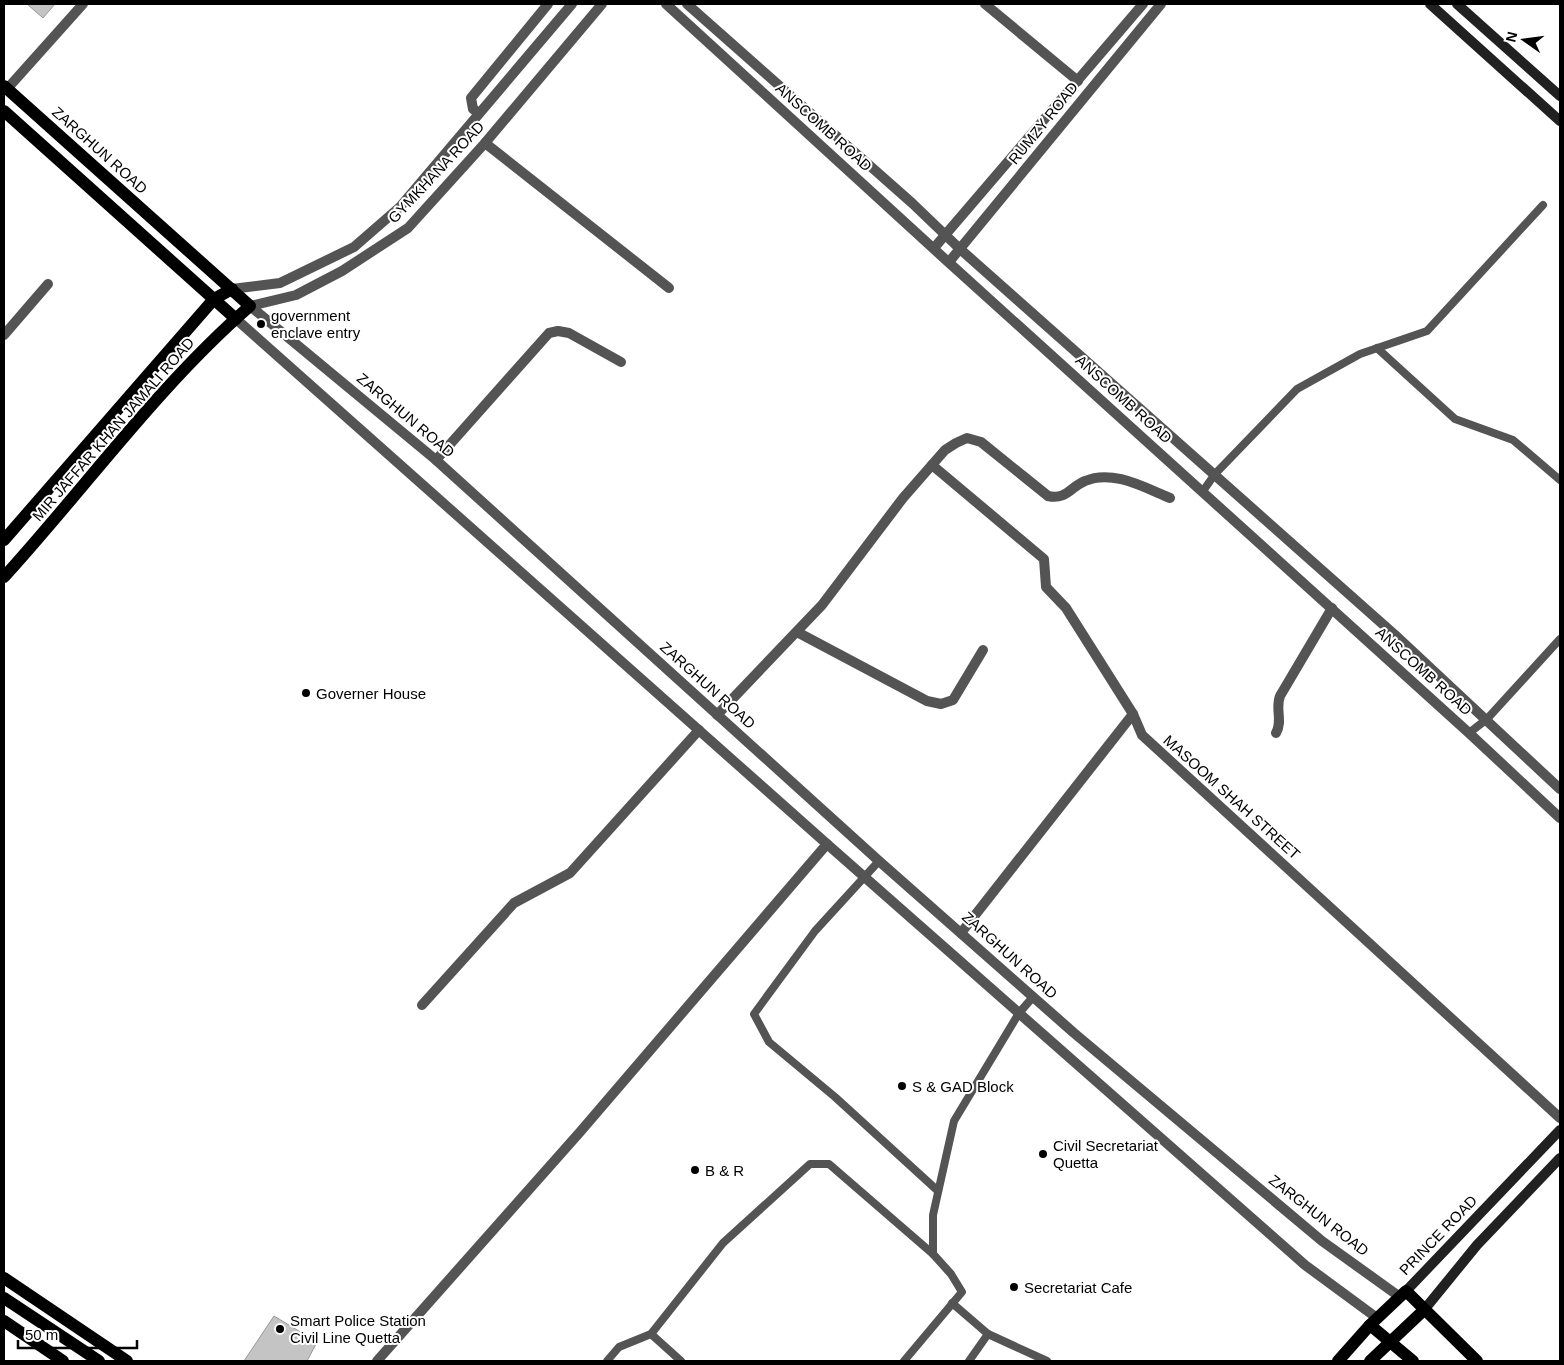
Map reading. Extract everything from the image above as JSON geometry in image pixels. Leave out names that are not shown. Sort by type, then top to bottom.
[{"type":"main road","points":[[1430,4],[1560,121]]},
{"type":"main road","points":[[1457,4],[1560,96]]},
{"type":"main road","name":"ZARGHUN ROAD","points":[[5,88],[250,306]]},
{"type":"main road","points":[[4,112],[236,318]]},
{"type":"main road","name":"MIR JAFFAR KHAN JAMALI ROAD","points":[[4,540],[214,299],[232,290]]},
{"type":"main road","name":"MIR JAFFAR KHAN JAMALI ROAD","points":[[4,577],[161,394],[250,306]]},
{"type":"main road","name":"PRINCE ROAD","points":[[1338,1361],[1374,1321],[1403,1294],[1560,1130]]},
{"type":"main road","points":[[1370,1361],[1424,1310],[1477,1245],[1560,1158]]},
{"type":"main road","points":[[4,1278],[127,1361]]},
{"type":"main road","name":"ZARGHUN ROAD","points":[[1403,1294],[1424,1310],[1477,1361]]},
{"type":"main road","points":[[4,1298],[99,1361]]},
{"type":"main road","points":[[4,1321],[63,1361]]},
{"type":"main road","points":[[1374,1321],[1390,1342],[1414,1361]]},
{"type":"street","points":[[5,88],[83,4]]},
{"type":"street","points":[[479,113],[473,109],[471,98],[548,4]]},
{"type":"street","points":[[232,290],[280,283],[354,247],[400,207],[572,4]]},
{"type":"street","name":"GYMKHANA ROAD","points":[[250,306],[296,296],[342,271],[408,228],[485,144],[602,4]]},
{"type":"street","name":"ANSCOMB ROAD","points":[[666,4],[948,262],[1204,491],[1560,818]]},
{"type":"street","name":"ANSCOMB ROAD","points":[[687,4],[1215,474],[1486,719],[1560,789]]},
{"type":"street","points":[[985,4],[1078,81]]},
{"type":"street","name":"RUMZY ROAD","points":[[934,248],[1143,4]]},
{"type":"street","name":"RUMZY ROAD","points":[[948,262],[1161,4]]},
{"type":"street","points":[[485,144],[669,288]]},
{"type":"street","points":[[4,335],[48,284]]},
{"type":"street","name":"ZARGHUN ROAD","points":[[250,306],[436,460],[717,715],[1074,1033],[1322,1241],[1403,1294]]},
{"type":"street","points":[[236,318],[827,844],[1305,1265],[1374,1321]]},
{"type":"street","points":[[436,460],[550,333],[558,331],[569,333],[621,362]]},
{"type":"street","points":[[717,715],[822,605],[903,498],[945,450],[956,442],[967,438],[981,442],[1048,496],[1057,498],[1085,481],[1113,477],[1170,498]]},
{"type":"street","name":"MASOOM SHAH STREET","points":[[932,465],[1044,560],[1046,587],[1066,608],[1133,714],[1142,736],[1560,1118]]},
{"type":"street","points":[[1276,734],[1280,728],[1277,706],[1280,696],[1332,608]]},
{"type":"street","points":[[796,632],[927,701],[941,704],[953,700],[983,650]]},
{"type":"street","points":[[961,933],[1133,714]]},
{"type":"street","points":[[422,1005],[514,903],[570,873],[699,730]]},
{"type":"street","points":[[377,1361],[580,1132],[827,844]]},
{"type":"lane","points":[[1204,491],[1215,474],[1297,389],[1360,354],[1427,332],[1543,205]]},
{"type":"lane","points":[[1377,348],[1455,419],[1513,440],[1560,480]]},
{"type":"lane","points":[[1469,733],[1486,719],[1560,639]]},
{"type":"lane","points":[[880,861],[815,931],[754,1014],[769,1042],[835,1097],[938,1191]]},
{"type":"lane","points":[[933,1254],[933,1214],[954,1121],[1019,1013],[1033,997]]},
{"type":"lane","points":[[607,1361],[619,1348],[651,1334],[723,1243],[810,1164],[829,1164],[933,1254],[951,1274],[962,1292],[904,1361]]},
{"type":"lane","points":[[952,1303],[988,1334],[1048,1361]]},
{"type":"lane","points":[[651,1334],[682,1361]]},
{"type":"lane","points":[[969,1361],[988,1334]]},
{"type":"building","points":[[27,4],[55,4],[43,18]]},
{"type":"building","name":"Smart Police Station Civil Line Quetta","points":[[274,1316],[317,1342],[307,1361],[244,1361]]},
{"type":"place","name":"government enclave entry","points":[[261,324]]},
{"type":"place","name":"Governer House","points":[[306,693]]},
{"type":"place","name":"S & GAD Block","points":[[902,1086]]},
{"type":"place","name":"Civil Secretariat Quetta","points":[[1043,1154]]},
{"type":"place","name":"B & R","points":[[695,1170]]},
{"type":"place","name":"Secretariat Cafe","points":[[1014,1287]]},
{"type":"place","name":"Smart Police Station Civil Line Quetta","points":[[280,1329]]}]
